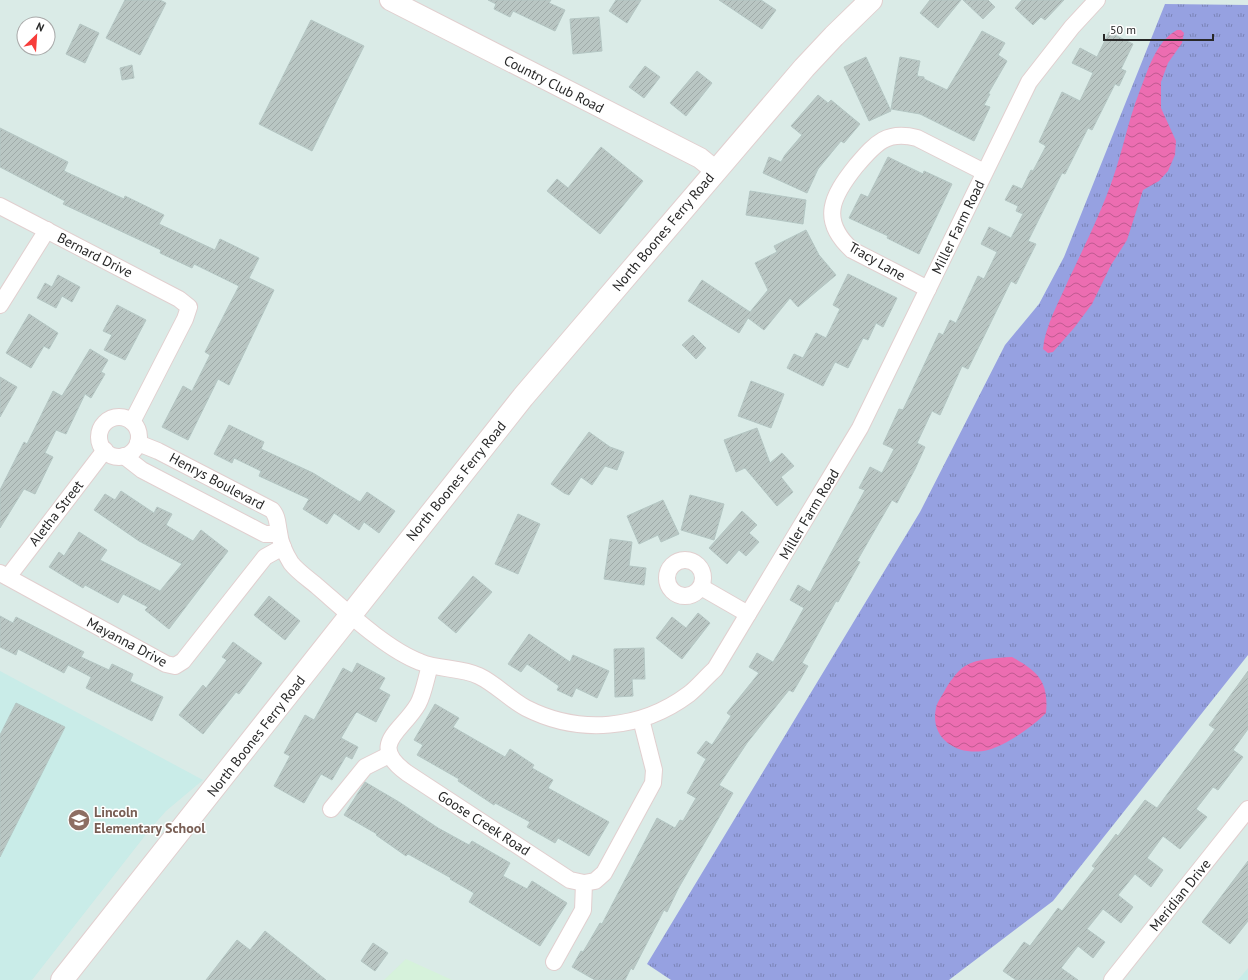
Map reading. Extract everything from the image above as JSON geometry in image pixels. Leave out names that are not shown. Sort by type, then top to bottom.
[{"type":"main road","name":"North Boones Ferry Road","points":[[62,980],[523,397],[716,171],[834,36],[871,0]]},
{"type":"street","name":"Country Club Road","points":[[390,0],[700,158],[716,171]]},
{"type":"street","name":"Miller Farm Road","points":[[351,614],[401,652],[430,666],[460,669],[479,676],[516,702],[557,721],[586,725],[610,725],[641,719],[669,707],[690,693],[715,669],[858,432],[1029,82],[1072,27],[1097,0]]},
{"type":"street","name":"Tracy Lane","points":[[928,289],[852,250],[844,243],[839,235],[832,214],[835,195],[840,185],[874,145],[891,137],[907,135],[917,138],[984,172]]},
{"type":"street","name":"Bernard Drive","points":[[0,206],[179,299],[189,307],[185,319],[132,422]]},
{"type":"street","points":[[0,305],[47,230]]},
{"type":"street","points":[[116,418],[123,418],[132,422],[138,431],[138,443],[135,450],[124,456],[110,455],[105,450],[100,438],[100,431],[107,422],[116,418]]},
{"type":"street","name":"Henrys Boulevard","points":[[138,443],[158,451],[272,510],[276,515],[281,540],[291,562],[351,614]]},
{"type":"street","name":"Aletha Street","points":[[4,575],[105,450]]},
{"type":"street","name":"Henrys Boulevard","points":[[124,456],[142,470],[259,531],[281,540]]},
{"type":"street","name":"Mayanna Drive","points":[[4,575],[166,664],[175,666],[183,660],[265,557],[281,540]]},
{"type":"street","points":[[702,588],[748,614]]},
{"type":"street","points":[[331,808],[365,767],[389,755],[388,749],[392,737],[419,702],[430,666]]},
{"type":"street","points":[[554,962],[583,910],[584,883],[595,881],[604,873],[653,783],[654,770],[641,719]]},
{"type":"street","name":"Goose Creek Road","points":[[389,755],[398,766],[407,773],[570,880],[584,883]]},
{"type":"street","name":"Meridian Drive","points":[[1112,980],[1248,809]]},
{"type":"shaded area","name":"Lincoln Elementary School","points":[[0,671],[203,780],[166,811],[151,828],[32,980],[0,980]]},
{"type":"shaded area","points":[[406,959],[452,980],[384,980]]},
{"type":"shaded area","points":[[1248,968],[1248,980],[1238,980]]},
{"type":"green space","points":[[1165,4],[1248,5],[1248,655],[1053,901],[949,980],[671,980],[647,964],[920,512],[1005,345],[1039,304],[1064,257]]},
{"type":"water","points":[[1177,30],[1181,30],[1184,33],[1182,43],[1168,63],[1161,82],[1161,108],[1176,141],[1175,155],[1168,171],[1159,181],[1143,190],[1127,240],[1111,265],[1092,304],[1053,352],[1048,353],[1043,349],[1049,323],[1103,204],[1117,167],[1135,104],[1149,67],[1163,42],[1169,35]]},
{"type":"water","points":[[1012,657],[1029,667],[1040,679],[1046,693],[1046,713],[1034,724],[995,748],[978,752],[968,751],[949,744],[942,738],[937,729],[935,720],[937,704],[950,682],[962,668],[970,663],[988,659]]},
{"type":"building","points":[[125,0],[160,0],[166,3],[140,55],[106,38]]},
{"type":"building","points":[[488,0],[551,0],[549,3],[565,10],[555,31],[513,11],[510,17],[494,9],[496,4]]},
{"type":"building","points":[[616,0],[641,0],[627,23],[609,11]]},
{"type":"building","points":[[719,0],[761,0],[776,10],[762,29]]},
{"type":"building","points":[[930,0],[961,0],[938,28],[920,13]]},
{"type":"building","points":[[963,0],[988,0],[995,7],[983,19]]},
{"type":"building","points":[[1022,0],[1064,0],[1045,20],[1041,17],[1033,25],[1015,8]]},
{"type":"building","points":[[599,17],[602,51],[573,54],[570,19]]},
{"type":"building","points":[[311,20],[364,46],[312,151],[259,124]]},
{"type":"building","points":[[80,24],[99,33],[85,63],[66,54]]},
{"type":"building","points":[[982,31],[1005,43],[998,55],[1007,61],[988,94],[990,94],[984,105],[990,107],[974,141],[920,114],[891,109],[900,57],[920,61],[917,76],[924,77],[924,79],[947,90]]},
{"type":"building","points":[[1109,32],[1133,44],[1121,69],[1126,71],[1119,86],[1115,84],[1092,130],[1088,128],[1065,174],[1062,173],[1028,241],[1036,244],[1016,284],[1011,281],[968,369],[962,366],[940,415],[932,411],[917,443],[925,447],[915,469],[897,503],[892,500],[857,561],[860,562],[838,602],[836,601],[802,663],[808,666],[793,692],[789,690],[747,743],[719,785],[733,793],[678,889],[667,912],[664,910],[633,970],[631,968],[625,980],[595,980],[572,967],[581,951],[583,952],[600,923],[602,924],[657,818],[675,828],[680,820],[683,821],[696,798],[687,793],[706,759],[697,753],[706,741],[712,745],[731,716],[727,713],[759,673],[749,667],[757,653],[773,662],[804,608],[790,600],[798,585],[810,592],[865,490],[859,488],[870,467],[882,473],[894,449],[883,444],[899,409],[903,410],[939,333],[943,335],[950,320],[956,323],[978,276],[984,279],[997,252],[981,244],[989,227],[1011,238],[1023,214],[1016,211],[1018,206],[1005,200],[1013,185],[1022,189],[1031,170],[1033,171],[1046,146],[1039,142],[1062,92],[1080,101],[1093,73],[1072,63],[1080,48],[1097,57]]},
{"type":"building","points":[[866,57],[891,111],[869,121],[844,67]]},
{"type":"building","points":[[132,65],[134,78],[122,80],[120,68]]},
{"type":"building","points":[[645,66],[660,77],[644,98],[629,87]]},
{"type":"building","points":[[697,71],[712,83],[686,116],[670,103]]},
{"type":"building","points":[[818,95],[828,103],[831,100],[860,124],[844,143],[841,141],[818,169],[807,193],[763,173],[769,157],[781,162],[802,135],[791,126]]},
{"type":"building","points":[[0,128],[68,162],[64,171],[124,199],[125,196],[164,215],[159,224],[215,250],[220,239],[259,258],[249,278],[274,290],[229,385],[218,379],[188,440],[162,427],[183,386],[192,391],[210,355],[205,352],[239,286],[194,264],[192,268],[160,253],[161,250],[63,204],[65,201],[0,167]]},
{"type":"building","points":[[601,147],[643,181],[600,234],[547,191],[557,179],[568,188]]},
{"type":"building","points":[[888,157],[923,174],[924,171],[952,184],[919,254],[887,238],[888,236],[849,218],[861,194],[868,197]]},
{"type":"building","points":[[750,191],[806,200],[803,224],[746,215]]},
{"type":"building","points":[[806,230],[819,255],[836,275],[798,307],[790,298],[764,330],[748,318],[739,333],[688,301],[702,280],[750,312],[768,290],[755,263],[777,252],[774,246]]},
{"type":"building","points":[[848,274],[897,298],[883,327],[876,323],[868,340],[863,338],[848,368],[835,362],[823,386],[787,368],[794,354],[803,358],[816,333],[826,338],[840,309],[833,305]]},
{"type":"building","points":[[58,275],[80,287],[72,302],[62,296],[56,308],[37,298],[45,283],[52,287]]},
{"type":"building","points":[[117,305],[146,320],[125,360],[104,350],[112,335],[103,331]]},
{"type":"building","points":[[29,314],[58,333],[49,349],[44,346],[31,368],[6,353]]},
{"type":"building","points":[[693,335],[706,348],[696,359],[682,345]]},
{"type":"building","points":[[90,349],[108,360],[101,372],[105,374],[91,398],[85,394],[66,434],[56,430],[45,453],[53,457],[35,494],[24,489],[0,528],[0,490],[24,442],[27,444],[53,391],[62,396]]},
{"type":"building","points":[[0,377],[17,387],[0,417]]},
{"type":"building","points":[[751,381],[784,394],[771,428],[738,416]]},
{"type":"building","points":[[229,425],[264,442],[261,449],[313,473],[360,502],[367,492],[395,511],[379,533],[364,522],[359,530],[334,513],[327,524],[303,509],[309,499],[259,476],[261,471],[234,458],[232,463],[214,454]]},
{"type":"building","points":[[757,428],[770,463],[782,453],[794,466],[781,477],[793,492],[777,506],[745,468],[736,472],[724,440]]},
{"type":"building","points":[[589,432],[610,447],[624,452],[617,470],[605,466],[592,485],[581,477],[569,495],[551,484]]},
{"type":"building","points":[[121,491],[154,513],[157,507],[172,514],[166,525],[193,541],[201,530],[228,551],[169,629],[145,610],[148,607],[123,594],[118,603],[85,585],[83,588],[49,567],[59,552],[64,556],[79,532],[107,550],[100,560],[160,591],[182,564],[139,541],[94,510],[105,494],[115,500]]},
{"type":"building","points":[[690,495],[724,504],[714,540],[681,530]]},
{"type":"building","points":[[663,500],[679,534],[661,542],[658,535],[639,544],[627,516]]},
{"type":"building","points":[[742,511],[757,525],[749,533],[759,542],[746,556],[739,550],[727,564],[709,548]]},
{"type":"building","points":[[518,514],[540,524],[518,574],[495,564]]},
{"type":"building","points":[[610,539],[632,542],[629,566],[646,568],[644,585],[604,579]]},
{"type":"building","points":[[473,576],[492,592],[456,633],[438,618]]},
{"type":"building","points":[[269,596],[300,621],[285,640],[254,615]]},
{"type":"building","points":[[698,613],[710,623],[682,659],[656,638],[672,617],[686,628]]},
{"type":"building","points":[[0,616],[13,623],[16,617],[84,652],[81,657],[109,670],[112,664],[133,674],[130,681],[163,697],[152,721],[86,688],[91,677],[68,665],[64,673],[18,649],[16,655],[0,647]]},
{"type":"building","points":[[529,634],[570,662],[573,655],[609,671],[597,698],[576,688],[572,697],[557,690],[559,686],[527,664],[521,672],[508,664]]},
{"type":"building","points":[[233,642],[262,663],[239,694],[236,692],[203,734],[179,715],[203,685],[206,688],[227,660],[222,657]]},
{"type":"building","points":[[644,648],[645,679],[632,679],[633,696],[615,697],[614,649]]},
{"type":"building","points":[[357,663],[385,678],[379,689],[390,695],[376,722],[357,712],[355,714],[341,738],[358,747],[352,759],[346,756],[332,780],[321,774],[304,803],[274,786],[290,756],[284,753],[305,715],[314,720],[343,668],[352,673]]},
{"type":"building","points":[[1248,671],[1248,729],[1233,750],[1243,757],[1218,790],[1213,787],[1196,809],[1207,817],[1180,849],[1163,836],[1147,858],[1163,870],[1151,887],[1135,874],[1118,895],[1133,907],[1121,923],[1103,909],[1087,929],[1105,942],[1093,958],[1078,946],[1061,968],[1078,980],[1016,980],[1003,971],[1024,942],[1030,946],[1058,908],[1062,911],[1095,868],[1092,866],[1116,834],[1118,836],[1145,800],[1157,808],[1215,729],[1209,725]]},
{"type":"building","points":[[16,703],[65,727],[0,857],[0,735]]},
{"type":"building","points":[[435,704],[459,718],[453,727],[505,757],[510,749],[534,765],[532,768],[553,780],[548,788],[609,822],[589,856],[558,838],[555,843],[527,827],[530,822],[495,803],[494,805],[458,781],[459,779],[417,755],[423,745],[414,740]]},
{"type":"building","points":[[365,782],[399,802],[438,828],[469,845],[472,841],[510,863],[503,876],[527,889],[532,881],[567,903],[540,946],[469,902],[474,893],[450,879],[451,878],[408,854],[406,856],[376,835],[377,834],[344,815]]},
{"type":"building","points":[[1248,861],[1248,921],[1230,944],[1202,922]]},
{"type":"building","points":[[265,931],[326,980],[206,980],[237,940],[250,950]]},
{"type":"building","points":[[373,943],[388,953],[375,971],[361,961]]},
{"type":"place","name":"Lincoln Elementary School","points":[[79,820]]}]
